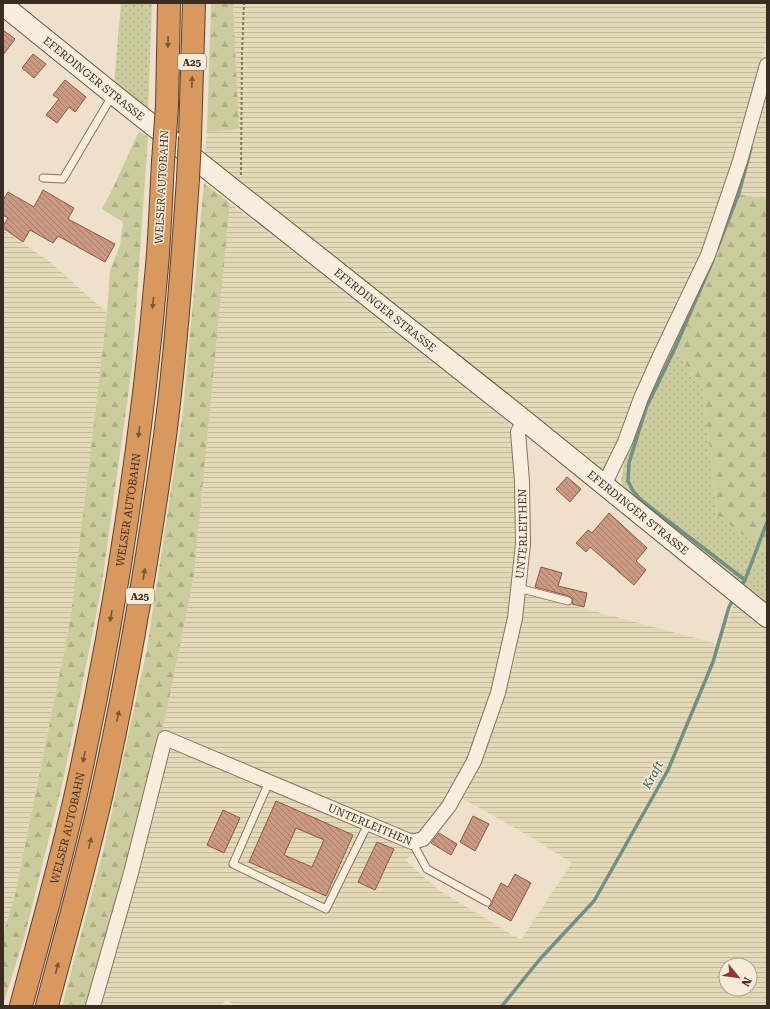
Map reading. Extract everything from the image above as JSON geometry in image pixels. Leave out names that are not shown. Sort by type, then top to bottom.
[{"type":"highway","name":"WELSER AUTOBAHN","points":[[21,1006],[77,790],[118,580],[134,480],[157,264],[167,106],[169,3]]},
{"type":"highway","name":"A25","points":[[47,1006],[101,798],[125,679],[148,546],[167,418],[178,308],[188,179],[194,3]]},
{"type":"main road","name":"EFERDINGER STRASSE","points":[[3,5],[524,420],[767,617]]},
{"type":"street","points":[[604,485],[625,442],[641,398],[658,360],[708,255],[740,162],[767,65]]},
{"type":"street","name":"UNTERLEITHEN","points":[[93,1006],[131,874],[165,738],[412,842],[423,840],[449,806],[474,761],[498,694],[515,618],[523,544],[522,481],[518,432],[524,420]]},
{"type":"lane","points":[[43,178],[63,180],[113,94]]},
{"type":"lane","points":[[518,588],[568,601]]},
{"type":"lane","points":[[269,782],[233,864],[326,909],[368,824]]},
{"type":"lane","points":[[412,842],[427,869],[487,902]]},
{"type":"path","points":[[235,191],[241,178],[244,3]]},
{"type":"shaded area","points":[[233,3],[767,3],[767,38],[733,164],[703,253],[611,464],[599,470],[205,157],[207,132],[239,129]]},
{"type":"shaded area","points":[[767,81],[767,199],[736,194]]},
{"type":"shaded area","points":[[230,203],[433,360],[510,424],[519,511],[513,589],[501,657],[492,694],[469,758],[453,792],[416,837],[430,842],[405,860],[440,891],[521,940],[572,863],[536,840],[462,798],[480,763],[514,662],[525,593],[718,644],[735,601],[767,627],[767,1006],[236,1006],[225,999],[222,1006],[89,1006],[118,905],[163,729],[194,575]]},
{"type":"shaded area","points":[[3,230],[49,261],[107,313],[70,622],[15,895],[3,934]]},
{"type":"green space","points":[[121,3],[152,3],[148,111],[114,84]]},
{"type":"green space","points":[[211,3],[233,3],[239,129],[207,132]]},
{"type":"green space","points":[[139,131],[148,137],[132,367],[101,590],[64,777],[25,935],[3,1005],[3,934],[15,895],[70,622],[107,313],[110,271],[120,245],[123,222],[102,209]]},
{"type":"green space","points":[[204,183],[230,203],[194,575],[163,729],[118,905],[89,1006],[62,1006],[104,848],[147,648],[183,411]]},
{"type":"green space","points":[[736,194],[767,199],[767,553],[717,515],[703,388],[670,342],[706,269]]},
{"type":"green space","points":[[670,342],[703,388],[717,515],[767,553],[767,606],[626,495],[621,480],[626,454]]},
{"type":"building","points":[[3,30],[15,39],[3,55]]},
{"type":"building","points":[[33,54],[46,64],[34,78],[22,68]]},
{"type":"building","points":[[65,80],[86,97],[75,112],[69,107],[57,123],[46,115],[59,99],[53,95]]},
{"type":"building","points":[[43,190],[74,208],[68,219],[115,244],[105,262],[58,236],[53,243],[30,230],[23,242],[3,228],[8,218],[3,215],[3,200],[8,192],[34,207]]},
{"type":"building","points":[[567,477],[581,489],[570,502],[556,489]]},
{"type":"building","points":[[609,513],[647,548],[636,561],[646,570],[634,585],[590,547],[586,552],[576,543],[588,530],[592,533]]},
{"type":"building","points":[[541,567],[562,573],[558,586],[587,593],[584,607],[572,604],[573,599],[569,596],[535,587]]},
{"type":"building","points":[[276,801],[353,835],[326,896],[249,862]],"holes":[[[296,828],[324,840],[312,867],[284,855]]]},
{"type":"building","points":[[223,810],[240,818],[224,853],[207,845]]},
{"type":"building","points":[[473,816],[489,824],[475,851],[460,842]]},
{"type":"building","points":[[439,833],[457,844],[451,855],[431,843]]},
{"type":"building","points":[[377,842],[394,849],[375,890],[358,882]]},
{"type":"building","points":[[515,874],[531,883],[511,921],[488,908],[492,904],[501,883],[508,887]]},
{"type":"waterway","points":[[717,249],[739,193],[751,148]]},
{"type":"waterway","points":[[713,260],[676,346],[646,408],[629,463],[628,481],[633,491],[641,500],[745,580]]},
{"type":"waterway","name":"Kraft","points":[[740,588],[745,580],[767,522]]},
{"type":"waterway","name":"Kraft","points":[[502,1006],[540,959],[594,901],[668,770],[713,662],[729,607],[734,598]]}]
